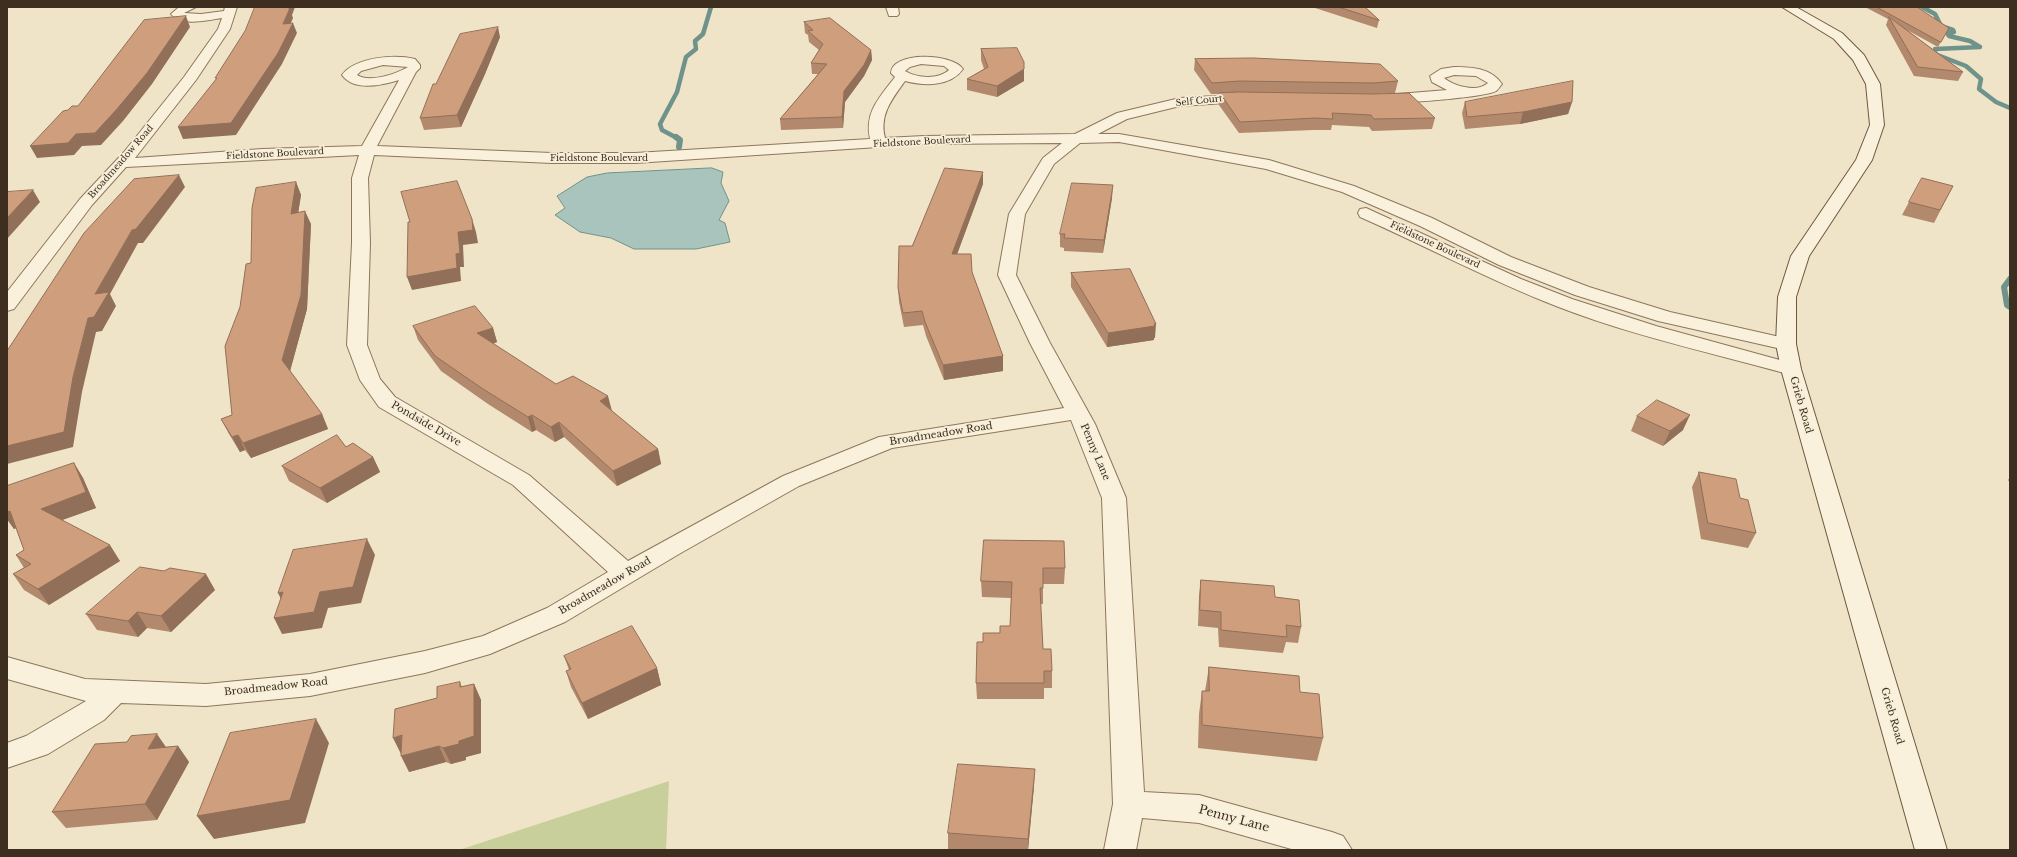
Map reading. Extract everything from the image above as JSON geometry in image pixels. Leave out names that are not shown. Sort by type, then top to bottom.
[{"type":"street","name":"Broadmeadow Road","points":[[7,305],[86,202],[122,163],[189,80],[224,29],[229,10],[191,17],[179,16],[177,14],[181,10],[190,7]]},
{"type":"street","name":"Grieb Road","points":[[1788,7],[1838,36],[1859,58],[1873,84],[1877,125],[1864,160],[1800,256],[1787,297],[1786,344],[1791,369],[1931,850]]},
{"type":"street","name":"Pondside Drive","points":[[410,72],[367,151],[360,178],[362,243],[357,345],[370,380],[387,402],[520,480],[626,574]]},
{"type":"street","points":[[879,144],[875,127],[880,107],[902,76]]},
{"type":"street","points":[[1371,100],[1415,98],[1473,92]]},
{"type":"street","name":"Self Court","points":[[1075,140],[1122,116],[1180,102],[1262,98]]},
{"type":"street","name":"Fieldstone Boulevard","points":[[122,163],[262,154],[367,151],[552,158],[635,158],[991,138],[1075,140],[1119,138],[1269,165],[1348,189],[1426,222],[1505,262],[1582,291],[1665,317],[1786,344]]},
{"type":"street","name":"Fieldstone Boulevard","points":[[1075,140],[1234,172],[1330,197],[1406,231],[1480,267],[1564,302],[1659,333],[1791,369]]},
{"type":"street","name":"Penny Lane","points":[[1075,140],[1048,161],[1017,214],[1007,275],[1040,343],[1078,412],[1114,498],[1129,804],[1120,850]]},
{"type":"street","name":"Broadmeadow Road","points":[[7,668],[85,690],[206,695],[303,686],[425,662],[498,641],[556,615],[791,481],[887,442],[1078,412]]},
{"type":"street","points":[[7,756],[37,745],[94,712],[114,691]]},
{"type":"street","name":"Penny Lane","points":[[1129,804],[1199,809],[1332,846],[1336,850]]},
{"type":"green space","points":[[669,781],[666,850],[459,850]]},
{"type":"water","points":[[712,168],[723,172],[721,183],[729,201],[719,220],[725,223],[730,242],[696,249],[634,249],[611,238],[580,232],[555,215],[565,208],[557,196],[587,177],[607,173]]},
{"type":"building","points":[[255,7],[290,8],[283,24],[293,23],[278,53],[231,123],[178,127],[217,78],[215,78],[245,31]]},
{"type":"building","points":[[1339,7],[1365,7],[1379,20]]},
{"type":"building","points":[[1877,7],[1917,7],[1949,28],[1941,42]]},
{"type":"building","points":[[186,16],[147,73],[95,133],[76,134],[68,143],[30,146],[63,111],[68,110],[72,106],[78,106],[144,20]]},
{"type":"building","points":[[1889,17],[1963,72],[1918,67]]},
{"type":"building","points":[[830,18],[871,50],[864,65],[844,91],[842,117],[780,119],[827,64],[811,63],[823,44],[808,31],[813,30],[804,22]]},
{"type":"building","points":[[498,27],[457,115],[420,118],[433,84],[436,84],[460,34]]},
{"type":"building","points":[[1017,48],[1024,62],[1024,69],[997,86],[967,79],[988,67],[981,49]]},
{"type":"building","points":[[1253,58],[1380,64],[1398,81],[1373,83],[1240,81],[1212,83],[1195,59]]},
{"type":"building","points":[[1573,81],[1572,102],[1523,112],[1467,117],[1465,102]]},
{"type":"building","points":[[1220,93],[1373,94],[1409,93],[1435,118],[1374,119],[1371,115],[1332,113],[1333,119],[1315,118],[1240,122]]},
{"type":"building","points":[[945,168],[983,172],[952,254],[971,254],[972,272],[1003,356],[943,365],[922,311],[903,313],[898,288],[899,246],[912,246]]},
{"type":"building","points":[[179,175],[136,229],[132,230],[95,294],[109,292],[94,317],[88,318],[73,377],[64,432],[7,446],[7,351],[84,233],[134,179]]},
{"type":"building","points":[[1922,178],[1953,186],[1940,210],[1909,202]]},
{"type":"building","points":[[457,181],[472,219],[473,230],[458,232],[460,253],[456,254],[457,268],[407,277],[408,222],[410,222],[401,192]]},
{"type":"building","points":[[296,182],[291,214],[305,211],[301,295],[282,360],[322,414],[243,443],[238,435],[232,437],[221,419],[232,415],[225,346],[240,307],[246,264],[251,263],[252,208],[256,188]]},
{"type":"building","points":[[1072,183],[1113,185],[1104,240],[1064,238],[1065,234],[1060,234]]},
{"type":"building","points":[[33,190],[7,218],[7,192]]},
{"type":"building","points":[[1130,269],[1156,324],[1154,324],[1155,326],[1108,333],[1071,273]]},
{"type":"building","points":[[475,306],[493,328],[477,333],[556,384],[573,376],[608,396],[600,401],[658,449],[613,471],[559,422],[551,427],[532,415],[528,417],[483,389],[435,356],[413,326]]},
{"type":"building","points":[[1657,400],[1690,415],[1670,431],[1637,416]]},
{"type":"building","points":[[337,435],[346,447],[353,443],[373,457],[320,488],[282,466]]},
{"type":"building","points":[[74,463],[86,492],[41,509],[110,545],[38,589],[13,574],[31,564],[16,555],[24,550],[10,511],[7,512],[7,486]]},
{"type":"building","points":[[1699,472],[1736,479],[1740,498],[1748,500],[1756,533],[1708,523]]},
{"type":"building","points":[[367,539],[353,587],[320,592],[314,612],[274,618],[283,592],[278,593],[293,550]]},
{"type":"building","points":[[984,540],[1064,541],[1065,568],[1043,568],[1043,588],[1040,588],[1043,649],[1051,649],[1052,671],[1044,671],[1044,683],[976,683],[977,642],[983,642],[983,633],[1000,633],[1000,626],[1010,626],[1012,582],[981,581]]},
{"type":"building","points":[[140,567],[164,571],[170,568],[206,574],[161,616],[137,612],[128,621],[86,614]]},
{"type":"building","points":[[1201,580],[1274,586],[1275,597],[1299,600],[1301,627],[1286,625],[1287,637],[1221,630],[1221,612],[1200,610]]},
{"type":"building","points":[[632,626],[657,668],[582,703],[566,671],[571,669],[564,656]]},
{"type":"building","points":[[1209,667],[1299,676],[1300,692],[1319,694],[1323,738],[1202,725],[1202,691],[1209,691]]},
{"type":"building","points":[[460,682],[460,687],[474,684],[474,736],[459,741],[459,744],[443,748],[439,746],[401,756],[402,735],[393,738],[395,709],[437,698],[437,687]]},
{"type":"building","points":[[316,719],[290,800],[197,816],[230,733]]},
{"type":"building","points":[[157,734],[148,749],[178,746],[145,804],[52,812],[95,744],[127,742],[131,736]]},
{"type":"building","points":[[958,764],[1035,769],[1028,839],[948,833]]},
{"type":"waterway","points":[[677,138],[662,130],[660,124],[677,92],[686,57],[696,49],[695,41],[703,34],[711,7]]},
{"type":"waterway","points":[[1922,7],[1935,14],[1941,26],[1953,30],[1954,32],[1947,33],[1949,36],[1970,41],[1980,47],[1935,49],[1935,54],[1966,66],[1981,79],[1979,89],[1996,102],[2010,108]]},
{"type":"waterway","points":[[676,137],[680,140],[679,147]]},
{"type":"waterway","points":[[2010,279],[2004,287],[2007,305],[2010,307]]}]
